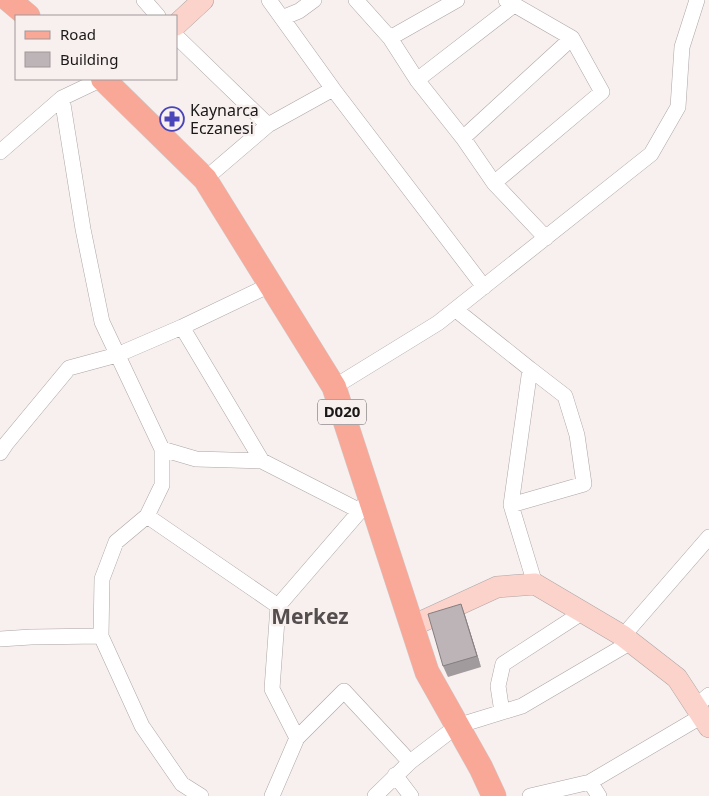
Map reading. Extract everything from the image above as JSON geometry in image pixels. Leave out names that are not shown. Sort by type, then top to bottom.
[{"type":"main road","points":[[9,0],[27,15]]},
{"type":"main road","name":"D020","points":[[103,80],[205,179],[334,387],[365,505],[412,626],[427,672],[481,768],[494,796]]},
{"type":"street","points":[[144,0],[157,15]]},
{"type":"street","points":[[178,23],[203,0]]},
{"type":"street","points":[[269,0],[333,88],[484,287]]},
{"type":"street","points":[[282,18],[299,11],[314,0]]},
{"type":"street","points":[[356,0],[390,38],[417,80],[463,138],[494,183],[546,238]]},
{"type":"street","points":[[390,38],[457,0]]},
{"type":"street","points":[[334,387],[456,310],[651,154],[678,107],[682,47],[697,0]]},
{"type":"street","points":[[417,80],[510,3],[572,38],[602,92],[494,183]]},
{"type":"street","points":[[178,38],[268,125]]},
{"type":"street","points":[[463,138],[572,38]]},
{"type":"street","points":[[0,152],[62,98],[100,80]]},
{"type":"street","points":[[205,179],[268,125],[333,88]]},
{"type":"street","points":[[62,98],[83,228],[102,322],[162,449],[162,485],[148,516],[116,542],[102,579],[101,636],[142,726],[182,784],[201,796]]},
{"type":"street","points":[[0,454],[6,444],[69,368],[117,355],[182,327],[270,285]]},
{"type":"street","points":[[456,310],[565,396],[577,435],[584,484],[511,505]]},
{"type":"street","points":[[182,327],[262,461]]},
{"type":"street","points":[[530,370],[511,505],[535,584]]},
{"type":"street","points":[[162,449],[196,459],[262,461],[365,505],[278,606],[272,689],[297,738]]},
{"type":"street","points":[[148,516],[278,606]]},
{"type":"street","points":[[375,796],[410,762],[457,726],[522,706],[627,639],[709,537]]},
{"type":"street","points":[[412,626],[497,587],[535,584],[627,639],[677,678],[704,711],[590,782],[530,796]]},
{"type":"street","points":[[502,712],[498,686],[503,664],[582,612]]},
{"type":"street","points":[[0,639],[101,636]]},
{"type":"street","points":[[272,796],[297,738],[344,691],[410,762]]},
{"type":"street","points":[[395,775],[411,796]]},
{"type":"street","points":[[590,782],[599,796]]},
{"type":"building","points":[[461,604],[477,656],[443,666],[428,614]]},
{"type":"place","name":"Kaynarca Eczanesi","points":[[172,119]]},
{"type":"district","name":"Merkez","points":[[310,617]]}]
